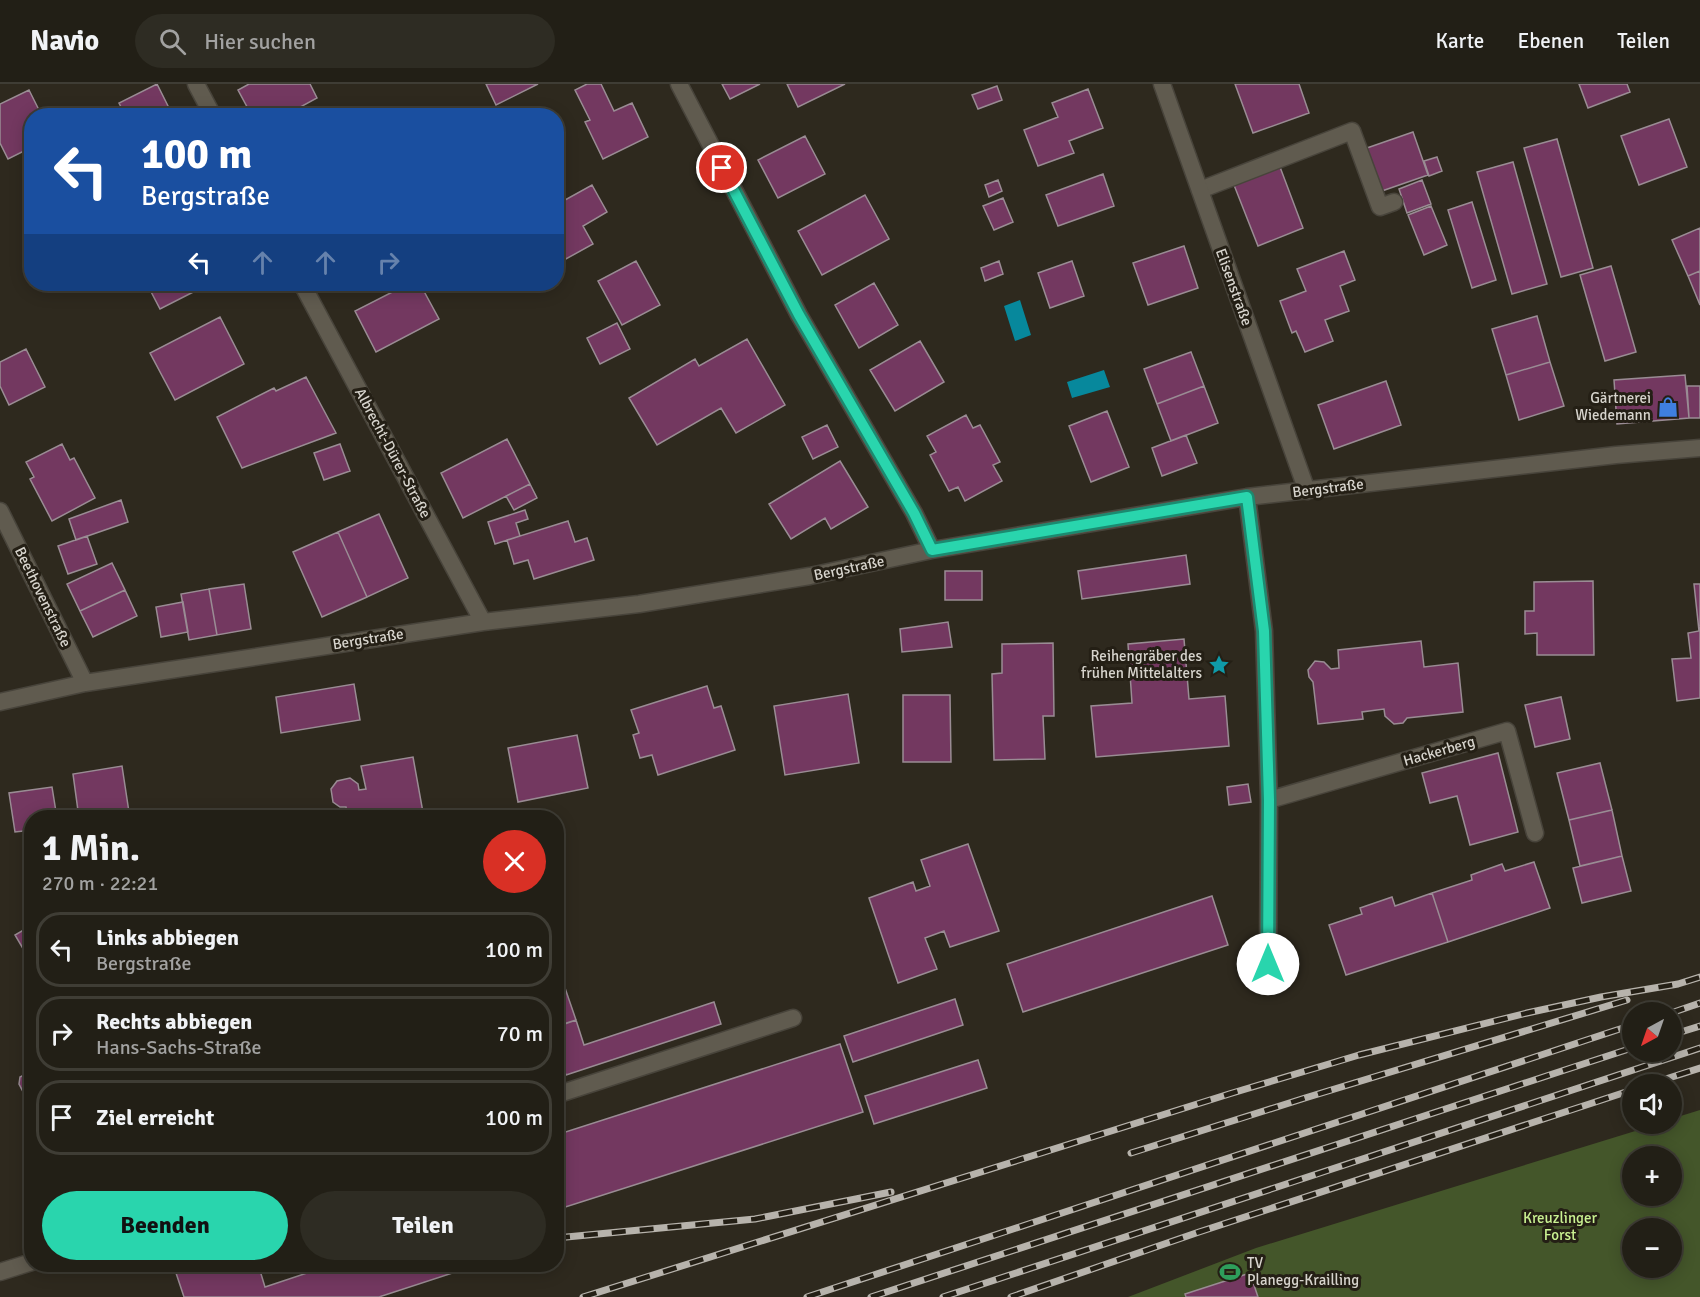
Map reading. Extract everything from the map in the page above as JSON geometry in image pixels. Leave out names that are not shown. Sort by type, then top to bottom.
[{"type":"street","points":[[196,84],[209,108]]},
{"type":"street","points":[[679,84],[799,315],[914,513],[932,550]]},
{"type":"street","name":"Elisenstraße","points":[[1162,84],[1307,491]]},
{"type":"street","points":[[1200,190],[1352,131],[1380,207],[1394,202]]},
{"type":"street","name":"Albrecht-Dürer-Straße","points":[[306,291],[483,622]]},
{"type":"street","name":"Bergstraße","points":[[0,702],[85,683],[483,622],[662,600],[810,576],[932,550],[1247,497],[1616,455],[1700,448]]},
{"type":"street","points":[[1247,497],[1264,631],[1269,800],[1268,964]]},
{"type":"street","name":"Beethovenstraße","points":[[0,511],[85,683]]},
{"type":"street","name":"Hackerberg","points":[[1269,800],[1507,731],[1535,833]]},
{"type":"street","points":[[564,1092],[793,1018]]},
{"type":"street","points":[[0,1272],[24,1264]]},
{"type":"green space","name":"Kreuzlinger Forst","points":[[1700,1110],[1700,1297],[1128,1297],[1256,1248],[1626,1134],[1682,1134],[1682,1116]]},
{"type":"water","points":[[1020,300],[1031,335],[1015,341],[1004,306]]},
{"type":"water","points":[[1104,370],[1110,387],[1072,398],[1067,382]]},
{"type":"building","points":[[157,84],[169,108],[122,108],[119,103]]},
{"type":"building","points":[[249,84],[310,84],[317,98],[299,108],[248,108],[238,90]]},
{"type":"building","points":[[486,84],[538,84],[496,105]]},
{"type":"building","points":[[587,84],[601,84],[614,111],[632,103],[648,137],[603,159],[585,122],[590,120],[575,90]]},
{"type":"building","points":[[722,84],[760,84],[730,99]]},
{"type":"building","points":[[787,84],[845,84],[798,107]]},
{"type":"building","points":[[1235,84],[1299,84],[1309,113],[1253,133]]},
{"type":"building","points":[[1579,84],[1627,84],[1630,92],[1588,108]]},
{"type":"building","points":[[997,86],[1002,100],[978,109],[972,95]]},
{"type":"building","points":[[1088,89],[1103,128],[1069,141],[1074,153],[1038,166],[1024,130],[1058,117],[1052,103]]},
{"type":"building","points":[[29,90],[38,108],[24,108],[24,151],[8,159],[0,143],[0,104]]},
{"type":"building","points":[[1669,119],[1687,167],[1639,185],[1621,136]]},
{"type":"building","points":[[1413,132],[1428,175],[1379,192],[1364,149]]},
{"type":"building","points":[[805,136],[825,174],[778,198],[758,160]]},
{"type":"building","points":[[1557,139],[1593,268],[1561,277],[1524,148]]},
{"type":"building","points":[[1437,157],[1442,171],[1429,176],[1424,161]]},
{"type":"building","points":[[1513,162],[1547,284],[1512,294],[1477,172]]},
{"type":"building","points":[[1280,167],[1303,228],[1258,246],[1234,185]]},
{"type":"building","points":[[1103,174],[1114,206],[1058,226],[1046,195]]},
{"type":"building","points":[[998,180],[1002,191],[989,197],[985,185]]},
{"type":"building","points":[[1422,180],[1431,204],[1407,213],[1399,189]]},
{"type":"building","points":[[592,185],[607,212],[583,226],[593,244],[564,260],[564,201]]},
{"type":"building","points":[[865,195],[889,239],[822,275],[798,231]]},
{"type":"building","points":[[1003,198],[1013,222],[994,230],[983,206]]},
{"type":"building","points":[[1472,202],[1496,280],[1472,288],[1448,210]]},
{"type":"building","points":[[1431,206],[1447,245],[1424,255],[1408,215]]},
{"type":"building","points":[[1700,228],[1700,271],[1688,276],[1672,240]]},
{"type":"building","points":[[1184,246],[1198,288],[1148,305],[1133,263]]},
{"type":"building","points":[[1344,251],[1355,280],[1340,286],[1349,311],[1325,320],[1333,341],[1305,352],[1296,331],[1292,333],[1280,301],[1306,291],[1297,269]]},
{"type":"building","points":[[636,261],[660,305],[622,325],[598,281]]},
{"type":"building","points":[[999,261],[1003,274],[985,281],[981,268]]},
{"type":"building","points":[[1072,261],[1084,296],[1050,308],[1038,273]]},
{"type":"building","points":[[1611,266],[1636,352],[1605,361],[1580,275]]},
{"type":"building","points":[[1700,271],[1700,305],[1688,276]]},
{"type":"building","points":[[874,283],[898,325],[859,348],[835,305]]},
{"type":"building","points":[[151,291],[195,291],[160,309]]},
{"type":"building","points":[[394,291],[424,291],[439,319],[376,352],[355,311]]},
{"type":"building","points":[[1537,316],[1550,362],[1506,375],[1492,329]]},
{"type":"building","points":[[220,317],[244,364],[175,400],[150,353]]},
{"type":"building","points":[[617,323],[630,349],[600,364],[587,338]]},
{"type":"building","points":[[747,339],[785,405],[736,433],[721,408],[657,445],[629,398],[695,359],[699,366]]},
{"type":"building","points":[[920,341],[944,382],[895,411],[870,370]]},
{"type":"building","points":[[26,349],[45,387],[9,405],[0,386],[0,362]]},
{"type":"building","points":[[1191,352],[1204,386],[1157,404],[1144,369]]},
{"type":"building","points":[[1550,362],[1564,406],[1519,420],[1506,375]]},
{"type":"building","points":[[1685,375],[1689,418],[1617,424],[1614,380]]},
{"type":"building","points":[[306,377],[336,433],[242,468],[217,417],[274,388],[276,391]]},
{"type":"building","points":[[1386,381],[1401,425],[1334,449],[1318,405]]},
{"type":"building","points":[[1204,386],[1218,423],[1171,441],[1157,404]]},
{"type":"building","points":[[1687,386],[1700,386],[1700,418],[1689,418]]},
{"type":"building","points":[[1107,411],[1129,467],[1091,482],[1069,426]]},
{"type":"building","points":[[966,415],[973,428],[980,425],[1000,462],[993,465],[1002,481],[965,501],[958,487],[949,491],[930,455],[936,452],[927,436]]},
{"type":"building","points":[[827,425],[838,447],[813,459],[802,437]]},
{"type":"building","points":[[1186,435],[1197,463],[1162,476],[1152,448]]},
{"type":"building","points":[[507,439],[530,484],[463,518],[441,473]]},
{"type":"building","points":[[62,444],[70,460],[74,458],[95,498],[52,521],[30,479],[34,477],[26,462]]},
{"type":"building","points":[[340,444],[350,471],[324,480],[314,453]]},
{"type":"building","points":[[840,461],[868,507],[831,529],[825,518],[791,539],[769,504]]},
{"type":"building","points":[[530,484],[537,498],[514,510],[506,496]]},
{"type":"building","points":[[121,500],[128,522],[76,540],[69,519]]},
{"type":"building","points":[[525,510],[528,519],[516,523],[520,536],[495,544],[488,522]]},
{"type":"building","points":[[379,514],[408,578],[367,597],[338,532]]},
{"type":"building","points":[[568,521],[575,542],[587,538],[594,560],[534,579],[528,560],[514,564],[507,540]]},
{"type":"building","points":[[338,532],[367,597],[322,617],[293,552]]},
{"type":"building","points":[[87,536],[97,564],[68,574],[58,546]]},
{"type":"building","points":[[1186,555],[1190,584],[1082,599],[1078,571]]},
{"type":"building","points":[[112,563],[125,590],[80,611],[67,584]]},
{"type":"building","points":[[945,571],[982,571],[982,600],[945,600]]},
{"type":"building","points":[[1593,581],[1594,655],[1537,655],[1537,633],[1525,634],[1525,611],[1534,611],[1534,582]]},
{"type":"building","points":[[244,584],[251,629],[217,635],[209,589]]},
{"type":"building","points":[[1694,584],[1700,584],[1700,698],[1677,701],[1672,659],[1691,658],[1688,633],[1699,631]]},
{"type":"building","points":[[209,589],[217,635],[189,640],[181,594]]},
{"type":"building","points":[[125,590],[137,616],[93,637],[80,611]]},
{"type":"building","points":[[183,602],[188,632],[161,637],[156,607]]},
{"type":"building","points":[[948,622],[952,647],[902,652],[900,629]]},
{"type":"building","points":[[1184,639],[1189,699],[1225,696],[1229,746],[1096,757],[1091,706],[1132,703],[1128,644]]},
{"type":"building","points":[[1421,641],[1424,667],[1458,663],[1463,712],[1407,718],[1403,723],[1394,724],[1385,716],[1384,709],[1362,712],[1363,719],[1318,724],[1313,682],[1308,670],[1315,661],[1324,662],[1331,669],[1339,668],[1338,650]]},
{"type":"building","points":[[1053,643],[1054,716],[1043,716],[1045,759],[994,760],[992,674],[1002,673],[1002,644]]},
{"type":"building","points":[[354,684],[360,720],[281,733],[276,697]]},
{"type":"building","points":[[707,686],[714,708],[721,706],[735,750],[658,775],[652,755],[640,758],[633,735],[639,733],[631,710]]},
{"type":"building","points":[[848,694],[859,763],[785,775],[774,706]]},
{"type":"building","points":[[903,695],[950,695],[951,762],[903,762]]},
{"type":"building","points":[[1561,697],[1570,739],[1535,747],[1525,705]]},
{"type":"building","points":[[577,735],[588,788],[518,802],[508,748]]},
{"type":"building","points":[[1498,753],[1518,832],[1470,845],[1457,796],[1430,803],[1422,773]]},
{"type":"building","points":[[413,757],[423,810],[347,810],[346,807],[340,807],[333,802],[331,789],[337,781],[350,778],[358,784],[359,790],[366,789],[361,766]]},
{"type":"building","points":[[1600,763],[1612,810],[1569,820],[1557,773]]},
{"type":"building","points":[[122,766],[129,810],[78,810],[73,774]]},
{"type":"building","points":[[1248,784],[1251,802],[1229,805],[1227,787]]},
{"type":"building","points":[[52,787],[56,810],[24,810],[24,831],[15,832],[9,793]]},
{"type":"building","points":[[1612,810],[1622,856],[1580,866],[1569,820]]},
{"type":"building","points":[[968,844],[999,931],[950,947],[944,931],[925,938],[937,969],[898,983],[869,898],[913,882],[916,891],[930,886],[921,860]]},
{"type":"building","points":[[1622,856],[1631,891],[1582,903],[1573,868]]},
{"type":"building","points":[[1534,862],[1550,908],[1448,942],[1432,893],[1472,880],[1471,875],[1502,864],[1505,871]]},
{"type":"building","points":[[1432,893],[1448,942],[1346,975],[1329,925],[1362,914],[1360,908],[1392,897],[1395,906]]},
{"type":"building","points":[[1212,896],[1228,945],[1023,1012],[1007,964]]},
{"type":"building","points":[[24,930],[24,950],[15,935]]},
{"type":"building","points":[[564,985],[576,1020],[564,1024]]},
{"type":"building","points":[[955,999],[963,1025],[853,1062],[844,1036]]},
{"type":"building","points":[[714,1002],[721,1024],[566,1075],[564,1024],[576,1020],[584,1045]]},
{"type":"building","points":[[840,1044],[863,1112],[564,1207],[564,1132]]},
{"type":"building","points":[[978,1060],[987,1088],[874,1124],[865,1096]]},
{"type":"building","points":[[24,1075],[24,1094],[19,1084],[20,1077]]},
{"type":"building","points":[[176,1272],[260,1272],[265,1287],[310,1272],[456,1272],[379,1297],[184,1297]]},
{"type":"building","points":[[1250,1273],[1258,1297],[1186,1297],[1185,1294]]},
{"type":"railway","points":[[583,1297],[1359,1055],[1527,1013],[1678,984],[1700,977]]},
{"type":"railway","points":[[1131,1153],[1627,1000]]},
{"type":"railway","points":[[1682,1009],[1700,1003]]},
{"type":"railway","points":[[1682,1032],[1700,1026]]},
{"type":"railway","points":[[807,1297],[1622,1028]]},
{"type":"railway","points":[[943,1297],[1700,1048]]},
{"type":"railway","points":[[871,1297],[1622,1051]]},
{"type":"railway","points":[[1681,1074],[1700,1068]]},
{"type":"railway","points":[[1011,1297],[1199,1232],[1622,1093]]},
{"type":"railway","points":[[564,1237],[755,1219],[891,1192]]},
{"type":"place","name":"Gärtnerei Wiedemann","points":[[1668,407]]},
{"type":"place","name":"Reihengräber des frühen Mittelalters","points":[[1219,665]]},
{"type":"place","name":"TV Planegg-Krailling","points":[[1230,1272]]},
{"type":"route","points":[[722,168],[799,315],[914,513],[932,550],[1247,497],[1264,631],[1269,800],[1268,964]]}]
